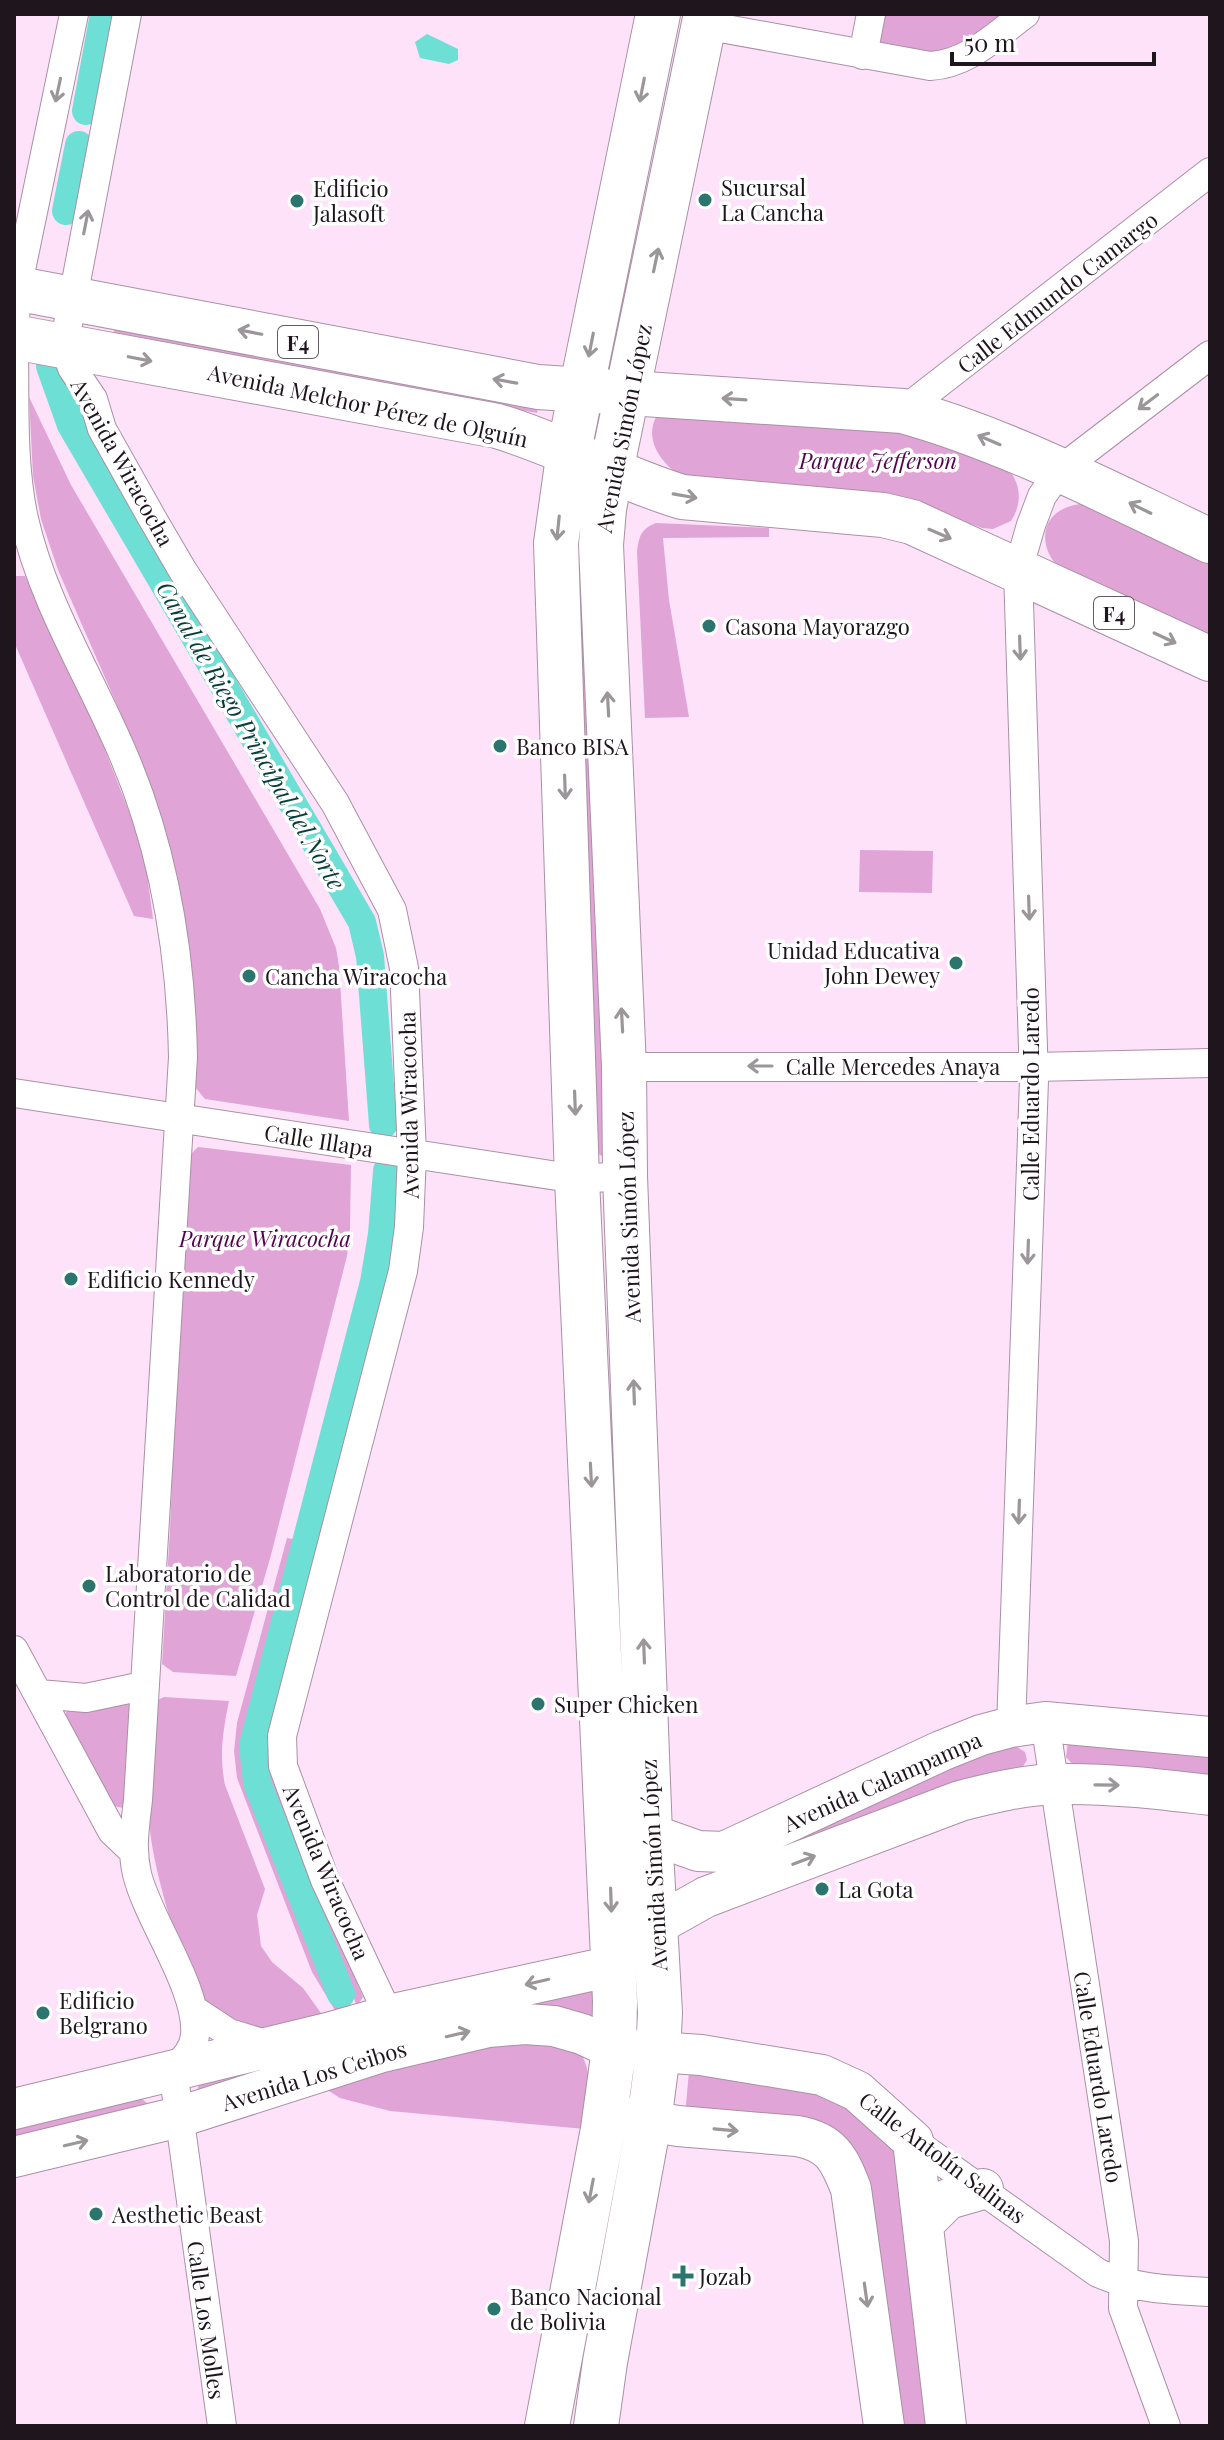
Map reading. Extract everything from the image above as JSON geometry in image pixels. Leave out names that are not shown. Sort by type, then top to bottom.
[{"type":"main road","name":"Avenida Simón López","points":[[596,2426],[649,2122],[660,2013],[656,1925],[629,1834],[577,1179],[556,543],[569,450],[658,14]]},
{"type":"main road","name":"Avenida Simón López","points":[[547,2426],[605,2114],[614,2049],[613,1966],[629,1834],[624,1067],[601,545],[611,471],[705,19]]},
{"type":"main road","name":"Avenida Melchor Pérez de Olguín","points":[[16,289],[538,387],[903,411],[956,426],[1060,470],[1210,541]]},
{"type":"main road","name":"Avenida Melchor Pérez de Olguín","points":[[14,336],[497,426],[569,450],[611,471],[682,497],[883,515],[912,522],[1210,659]]},
{"type":"street","points":[[14,336],[16,289],[74,14]]},
{"type":"street","points":[[64,345],[127,14]]},
{"type":"street","points":[[863,55],[871,14]]},
{"type":"street","points":[[705,19],[863,55],[930,66],[963,60],[1025,14]]},
{"type":"street","name":"Calle Edmundo Camargo","points":[[903,411],[1210,172]]},
{"type":"street","name":"Avenida Wiracocha","points":[[64,345],[72,368],[93,399],[102,429],[183,571],[335,803],[392,910],[404,968],[412,1154],[409,1227],[403,1271],[282,1736],[283,1766],[325,1880],[389,2016]]},
{"type":"street","points":[[14,349],[18,479],[28,531],[39,570],[123,754],[152,832],[182,1000],[183,1057],[138,1800],[132,1850],[138,1877],[194,2010],[195,2037],[189,2054],[173,2070]]},
{"type":"street","points":[[1060,470],[1210,355]]},
{"type":"street","name":"Calle Eduardo Laredo","points":[[1060,470],[1042,496],[1018,570],[1034,1067],[1028,1724],[1054,1784],[1124,2241],[1123,2308],[1166,2426]]},
{"type":"street","name":"Calle Mercedes Anaya","points":[[624,1067],[1034,1067],[1210,1063]]},
{"type":"street","name":"Calle Illapa","points":[[14,1093],[577,1179],[625,1176]]},
{"type":"street","points":[[14,1650],[112,1831],[132,1850]]},
{"type":"street","points":[[39,1694],[86,1698],[143,1686]]},
{"type":"street","name":"Avenida Calampampa","points":[[656,1925],[706,1897],[742,1865],[941,1751],[981,1735],[1028,1724],[1210,1737]]},
{"type":"street","name":"Avenida Calampampa","points":[[742,1865],[996,1792],[1054,1784],[1117,1785],[1210,1795]]},
{"type":"street","name":"Avenida Calampampa","points":[[629,1834],[698,1851],[724,1852],[742,1865]]},
{"type":"street","name":"Avenida Los Ceibos","points":[[14,2109],[389,2016],[613,1966]]},
{"type":"street","points":[[194,2010],[229,2033],[272,2046]]},
{"type":"street","name":"Avenida Los Ceibos","points":[[14,2157],[179,2117],[344,2063],[488,2027],[525,2024],[554,2026],[582,2034],[614,2049]]},
{"type":"street","name":"Calle Antolín Salinas","points":[[614,2049],[701,2055],[822,2075],[857,2091],[913,2141],[1098,2273],[1124,2284],[1154,2290],[1210,2292]]},
{"type":"street","name":"Calle Los Molles","points":[[173,2070],[222,2426]]},
{"type":"street","points":[[605,2114],[649,2122],[797,2136],[813,2139],[829,2148],[843,2169],[851,2189],[884,2426]]},
{"type":"street","points":[[913,2141],[946,2426]]},
{"type":"street","points":[[924,2223],[948,2199],[983,2189]]},
{"type":"green space","points":[[883,14],[1007,14],[952,53],[889,52],[878,41]]},
{"type":"green space","points":[[116,325],[539,402],[537,413],[113,335]]},
{"type":"green space","points":[[29,397],[71,485],[320,909],[336,948],[339,966],[349,1121],[205,1099],[194,1086],[197,1052],[193,1003],[169,849],[141,760],[58,570],[41,519],[33,476]]},
{"type":"green space","name":"Parque Jefferson","points":[[659,412],[880,425],[1006,466],[1017,486],[1019,500],[1011,521],[993,529],[982,528],[916,504],[687,480],[670,468],[657,452],[652,433]]},
{"type":"green space","points":[[576,502],[582,502],[607,1153],[602,1156],[597,1153]]},
{"type":"green space","points":[[1080,504],[1090,505],[1210,561],[1210,639],[1059,568],[1047,548],[1046,528],[1057,512]]},
{"type":"green space","points":[[656,523],[769,528],[769,537],[663,538],[669,600],[689,717],[645,718],[637,552],[642,534]]},
{"type":"green space","points":[[14,576],[25,576],[86,701],[133,822],[146,866],[153,919],[134,916],[14,642]]},
{"type":"green space","points":[[860,850],[933,851],[932,893],[859,892]]},
{"type":"green space","name":"Parque Wiracocha","points":[[198,1147],[351,1165],[347,1256],[271,1555],[236,1676],[173,1672],[162,1664],[185,1160]]},
{"type":"green space","points":[[287,1538],[293,1539],[248,1722],[244,1751],[247,1775],[344,2010],[336,2012],[312,1972],[237,1778],[234,1751],[237,1723]]},
{"type":"green space","points":[[312,1544],[321,1546],[276,1728],[324,1906],[363,1997],[357,2006],[263,1775],[261,1751]]},
{"type":"green space","points":[[164,1697],[229,1701],[222,1743],[223,1774],[265,1889],[257,1915],[261,1946],[272,1962],[303,1988],[326,2020],[260,2032],[209,2007],[197,1989],[170,1920],[150,1830],[149,1782],[156,1701]]},
{"type":"green space","points":[[131,1704],[128,1800],[123,1808],[114,1806],[64,1716],[69,1708]]},
{"type":"green space","points":[[1068,1742],[1210,1746],[1210,1780],[1075,1767],[1066,1757]]},
{"type":"green space","points":[[1011,1743],[1025,1752],[1027,1760],[1022,1768],[754,1861],[751,1855],[998,1744]]},
{"type":"green space","points":[[575,1989],[594,1991],[594,2016],[590,2022],[197,2091],[200,2081]]},
{"type":"green space","points":[[504,2040],[576,2047],[588,2076],[585,2129],[390,2111],[340,2098],[318,2084]]},
{"type":"green space","points":[[689,2071],[780,2082],[849,2105],[897,2150],[936,2426],[895,2426],[851,2160],[685,2116]]},
{"type":"green space","points":[[141,2098],[147,2103],[147,2110],[14,2144],[14,2124]]},
{"type":"shaded area","points":[[427,34],[458,49],[458,60],[449,64],[420,58],[415,42]]},
{"type":"waterway","name":"Canal de Riego Principal del Norte","points":[[86,111],[104,14]]},
{"type":"waterway","name":"Canal de Riego Principal del Norte","points":[[66,211],[79,145]]},
{"type":"waterway","name":"Canal de Riego Principal del Norte","points":[[50,366],[71,425],[362,922],[370,956],[383,1125]]},
{"type":"waterway","name":"Canal de Riego Principal del Norte","points":[[341,1994],[257,1783],[253,1745],[374,1282],[387,1171]]},
{"type":"place","name":"Sucursal La Cancha","points":[[705,200]]},
{"type":"place","name":"Edificio Jalasoft","points":[[297,201]]},
{"type":"place","name":"Casona Mayorazgo","points":[[709,626]]},
{"type":"place","name":"Banco BISA","points":[[500,746]]},
{"type":"place","name":"Unidad Educativa John Dewey","points":[[956,963]]},
{"type":"place","name":"Cancha Wiracocha","points":[[249,976]]},
{"type":"place","name":"Edificio Kennedy","points":[[71,1279]]},
{"type":"place","name":"Laboratorio de Control de Calidad","points":[[89,1586]]},
{"type":"place","name":"Super Chicken","points":[[538,1704]]},
{"type":"place","name":"La Gota","points":[[822,1889]]},
{"type":"place","name":"Edificio Belgrano","points":[[43,2013]]},
{"type":"place","name":"Aesthetic Beast","points":[[96,2214]]},
{"type":"place","name":"Jozab","points":[[683,2276]]},
{"type":"place","name":"Banco Nacional de Bolivia","points":[[494,2309]]}]
